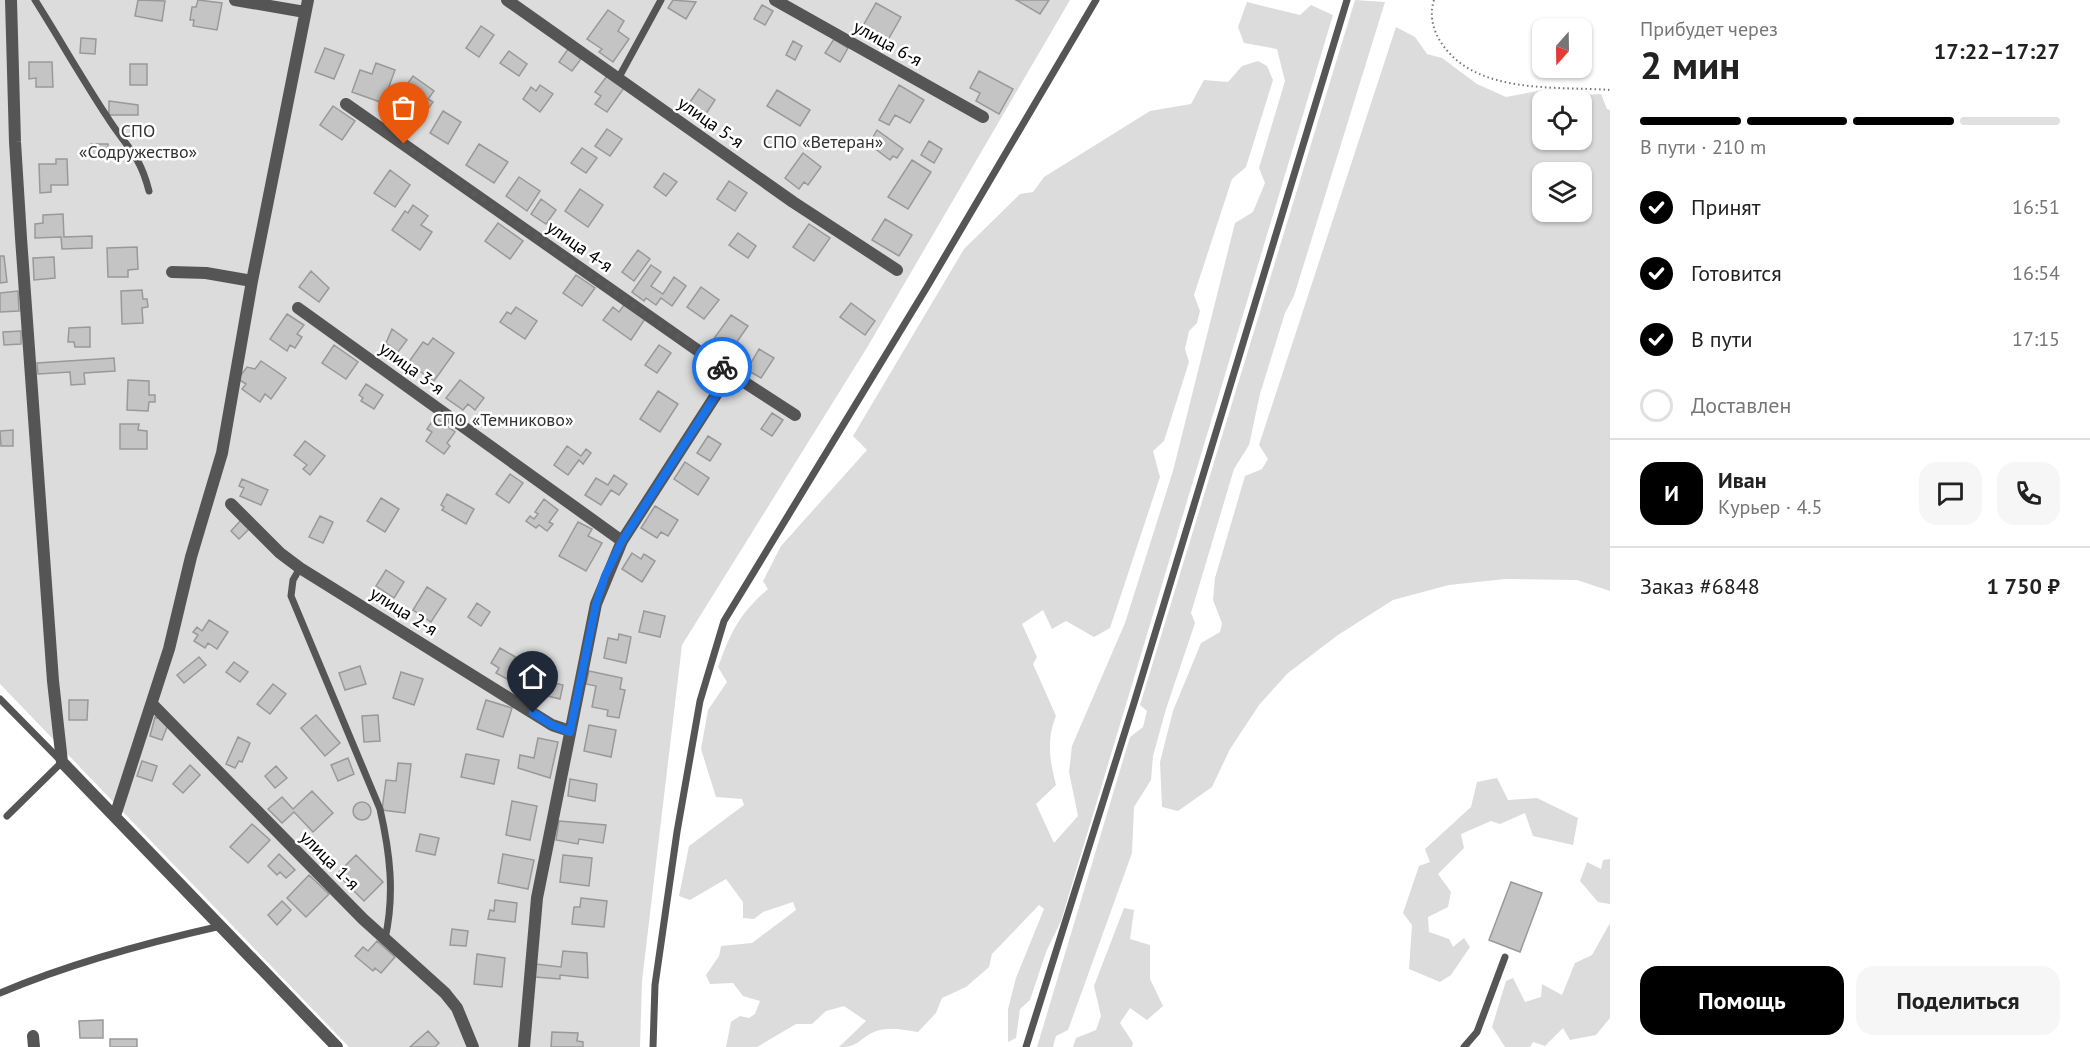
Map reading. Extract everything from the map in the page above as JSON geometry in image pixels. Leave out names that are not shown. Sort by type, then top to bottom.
[{"type":"street","points":[[11,0],[20,228],[53,681],[62,762],[337,1047]]},
{"type":"street","points":[[115,816],[169,649],[191,557],[222,453],[252,281],[306,6],[235,0]]},
{"type":"street","name":"улица 5-я","points":[[507,0],[793,202],[897,270]]},
{"type":"street","name":"улица 6-я","points":[[775,0],[983,117]]},
{"type":"street","name":"улица 4-я","points":[[346,104],[730,373],[795,415]]},
{"type":"street","points":[[172,272],[206,273],[252,281]]},
{"type":"street","name":"улица 3-я","points":[[298,308],[622,541]]},
{"type":"street","points":[[524,1047],[537,898],[596,604],[622,541],[730,373]]},
{"type":"street","name":"улица 2-я","points":[[231,504],[280,552],[300,568],[552,725],[570,732]]},
{"type":"street","name":"улица 1-я","points":[[152,704],[385,939],[446,993],[457,1008],[473,1047]]},
{"type":"lane","points":[[35,0],[108,119],[131,147],[143,170],[149,191]]},
{"type":"lane","points":[[618,79],[661,0]]},
{"type":"lane","points":[[653,1047],[655,985],[679,821],[700,701],[724,621],[927,287],[1096,0]]},
{"type":"lane","points":[[1026,1047],[1134,703],[1347,0]]},
{"type":"lane","points":[[300,568],[293,580],[291,596],[380,810],[388,844],[392,895],[385,939]]},
{"type":"lane","points":[[0,699],[62,762],[7,816]]},
{"type":"lane","points":[[0,993],[59,969],[149,942],[222,926]]},
{"type":"lane","points":[[1464,1047],[1477,1032],[1505,957]]},
{"type":"path","points":[[1434,0],[1431,13],[1437,36],[1453,57],[1472,71],[1517,83],[1610,90]]},
{"type":"green space","name":"СПО «Темниково»","points":[[0,0],[1070,0],[868,346],[682,645],[642,981],[640,1047],[349,1047],[0,684]]},
{"type":"green space","points":[[1355,0],[1385,2],[1294,296],[1285,313],[1260,394],[1249,445],[1234,469],[1191,613],[1195,623],[1166,709],[1153,756],[1151,780],[1134,807],[1132,853],[1068,1030],[1056,1036],[1053,1047],[1037,1047],[1130,737],[1143,727],[1147,711],[1140,705]]},
{"type":"green space","points":[[1247,2],[1300,15],[1311,5],[1333,15],[1061,921],[1046,952],[1030,1000],[1020,1009],[1016,1038],[1008,1042],[1008,1009],[1016,978],[1044,909],[1039,905],[992,954],[989,967],[966,987],[942,998],[936,1013],[918,1032],[884,1029],[855,1044],[839,1047],[866,1021],[844,1006],[826,1011],[812,1024],[796,1024],[757,1047],[726,1047],[731,1022],[740,1016],[749,1018],[755,1014],[760,1001],[743,996],[733,983],[710,984],[706,975],[719,956],[721,946],[752,943],[796,910],[793,902],[763,912],[754,919],[743,918],[743,902],[726,879],[690,900],[679,896],[689,846],[744,805],[742,799],[716,797],[701,749],[708,710],[727,682],[718,667],[732,634],[743,615],[768,589],[763,581],[781,546],[867,450],[853,436],[964,249],[1020,194],[1033,192],[1044,177],[1150,111],[1191,104],[1204,80],[1228,82],[1242,66],[1258,61],[1267,66],[1273,80],[1246,167],[1232,179],[1194,295],[1200,311],[1197,323],[1189,331],[1185,349],[1189,362],[1164,441],[1153,451],[1160,477],[1110,628],[1094,637],[1066,621],[1052,629],[1043,610],[1022,624],[1037,657],[1033,664],[1056,716],[1050,750],[1056,785],[1036,804],[1054,843],[1078,816],[1069,772],[1072,746],[1125,623],[1173,471],[1235,223],[1253,212],[1265,183],[1259,168],[1285,81],[1277,49],[1244,43],[1238,27]]},
{"type":"green space","points":[[1396,27],[1415,37],[1427,54],[1442,58],[1477,84],[1506,97],[1532,92],[1532,150],[1592,150],[1592,95],[1601,94],[1607,109],[1610,110],[1610,591],[1577,580],[1505,579],[1449,585],[1393,600],[1338,635],[1288,673],[1259,705],[1230,749],[1212,787],[1178,811],[1162,807],[1160,762],[1173,711],[1201,643],[1220,632],[1222,623],[1213,600],[1215,578],[1245,476],[1262,469],[1268,459],[1259,445]]},
{"type":"green space","points":[[1497,778],[1508,800],[1537,798],[1578,818],[1573,845],[1533,836],[1525,813],[1500,824],[1491,821],[1461,834],[1464,848],[1438,874],[1451,892],[1448,907],[1428,917],[1429,932],[1449,939],[1453,947],[1464,938],[1470,947],[1451,975],[1440,982],[1409,969],[1412,925],[1403,913],[1419,866],[1430,862],[1425,849],[1471,807],[1477,782]]},
{"type":"green space","points":[[1610,859],[1610,904],[1598,902],[1580,881],[1587,862],[1601,869],[1603,860]]},
{"type":"green space","points":[[1124,908],[1134,910],[1130,939],[1150,945],[1150,979],[1163,1006],[1147,1020],[1130,1008],[1120,1023],[1133,1043],[1132,1047],[1073,1047],[1076,1038],[1096,1030],[1101,1016],[1094,986]]},
{"type":"green space","points":[[1610,923],[1610,1018],[1596,1035],[1570,1040],[1563,1028],[1545,1046],[1533,1042],[1530,1047],[1505,1047],[1492,1027],[1506,981],[1513,978],[1525,1002],[1541,997],[1542,984],[1562,995],[1575,963],[1592,955]]},
{"type":"building","points":[[138,0],[165,1],[162,21],[135,16]]},
{"type":"building","points":[[198,0],[222,3],[217,30],[193,26],[194,20],[190,20],[192,7],[196,7]]},
{"type":"building","points":[[673,0],[696,2],[686,19],[668,8]]},
{"type":"building","points":[[1016,0],[1049,0],[1040,14]]},
{"type":"building","points":[[876,3],[901,17],[885,45],[860,31]]},
{"type":"building","points":[[762,5],[773,11],[765,25],[754,19]]},
{"type":"building","points":[[608,10],[624,21],[618,31],[629,39],[613,62],[599,52],[602,49],[587,39]]},
{"type":"building","points":[[481,26],[494,35],[479,57],[466,48]]},
{"type":"building","points":[[81,38],[96,39],[95,54],[80,53]]},
{"type":"building","points":[[834,39],[848,48],[840,62],[825,53]]},
{"type":"building","points":[[793,41],[802,46],[795,60],[786,55]]},
{"type":"building","points":[[325,48],[344,55],[334,79],[315,72]]},
{"type":"building","points":[[568,49],[581,59],[572,71],[559,62]]},
{"type":"building","points":[[509,51],[527,64],[519,76],[500,63]]},
{"type":"building","points":[[29,62],[52,62],[53,87],[36,87],[36,78],[29,79]]},
{"type":"building","points":[[376,63],[395,70],[383,103],[352,92],[360,70],[372,74]]},
{"type":"building","points":[[130,64],[147,64],[147,85],[130,85]]},
{"type":"building","points":[[979,71],[1013,89],[999,114],[976,101],[980,93],[970,88]]},
{"type":"building","points":[[413,76],[434,91],[428,99],[433,102],[425,113],[421,110],[418,114],[397,98]]},
{"type":"building","points":[[607,76],[624,88],[607,112],[595,104],[601,96],[595,92]]},
{"type":"building","points":[[540,85],[553,94],[540,112],[523,99],[531,87],[536,91]]},
{"type":"building","points":[[899,85],[924,100],[910,123],[895,115],[889,125],[879,120]]},
{"type":"building","points":[[699,89],[715,100],[700,123],[683,112]]},
{"type":"building","points":[[777,90],[810,110],[800,126],[767,106]]},
{"type":"building","points":[[109,101],[138,105],[138,115],[109,115]]},
{"type":"building","points":[[333,106],[355,121],[342,140],[320,125]]},
{"type":"building","points":[[443,111],[461,122],[448,144],[430,133]]},
{"type":"building","points":[[607,129],[622,139],[610,156],[595,146]]},
{"type":"building","points":[[877,130],[903,149],[897,158],[893,156],[890,160],[869,144]]},
{"type":"building","points":[[929,141],[942,149],[934,163],[921,155]]},
{"type":"building","points":[[91,144],[108,144],[108,149],[126,149],[126,157],[91,157]]},
{"type":"building","points":[[479,144],[508,162],[494,183],[466,165]]},
{"type":"building","points":[[582,148],[597,158],[586,173],[571,163]]},
{"type":"building","points":[[803,153],[821,167],[808,185],[804,182],[799,189],[785,178]]},
{"type":"building","points":[[56,159],[67,159],[68,185],[51,185],[51,192],[40,193],[39,164],[56,164]]},
{"type":"building","points":[[912,160],[931,172],[908,209],[888,197]]},
{"type":"building","points":[[390,170],[410,185],[395,207],[374,193]]},
{"type":"building","points":[[664,173],[677,182],[666,196],[654,187]]},
{"type":"building","points":[[519,177],[540,191],[527,211],[506,196]]},
{"type":"building","points":[[729,181],[747,193],[735,211],[717,199]]},
{"type":"building","points":[[580,189],[603,205],[588,227],[565,211]]},
{"type":"building","points":[[541,199],[556,210],[546,224],[531,214]]},
{"type":"building","points":[[413,205],[428,216],[421,225],[432,232],[420,250],[392,230],[405,211],[408,213]]},
{"type":"building","points":[[63,214],[64,237],[92,236],[92,248],[62,249],[61,237],[35,238],[35,224],[43,223],[43,215]]},
{"type":"building","points":[[885,219],[912,235],[899,256],[872,240]]},
{"type":"building","points":[[498,223],[523,241],[510,259],[485,241]]},
{"type":"building","points":[[809,224],[830,238],[814,261],[793,247]]},
{"type":"building","points":[[738,233],[756,246],[748,258],[729,245]]},
{"type":"building","points":[[137,247],[138,269],[128,270],[128,277],[108,277],[107,248]]},
{"type":"building","points":[[638,250],[650,259],[634,281],[622,272]]},
{"type":"building","points":[[0,256],[4,256],[7,282],[0,283]]},
{"type":"building","points":[[54,257],[55,278],[34,280],[33,258]]},
{"type":"building","points":[[651,265],[661,272],[651,286],[663,294],[674,277],[686,286],[672,306],[661,298],[656,305],[646,298],[644,301],[632,292]]},
{"type":"building","points":[[311,271],[329,288],[319,302],[299,287]]},
{"type":"building","points":[[576,275],[595,288],[582,306],[563,293]]},
{"type":"building","points":[[701,287],[719,300],[704,319],[687,307]]},
{"type":"building","points":[[142,290],[143,299],[147,299],[148,307],[142,308],[143,323],[122,324],[121,291]]},
{"type":"building","points":[[18,291],[19,311],[0,312],[0,293]]},
{"type":"building","points":[[851,303],[875,321],[865,335],[840,317]]},
{"type":"building","points":[[624,305],[645,319],[631,340],[603,320],[613,307],[619,312]]},
{"type":"building","points":[[516,307],[537,321],[525,339],[500,322],[507,312],[511,314]]},
{"type":"building","points":[[287,314],[304,325],[297,334],[302,337],[295,348],[290,345],[287,351],[270,339]]},
{"type":"building","points":[[731,315],[748,326],[727,356],[710,344]]},
{"type":"building","points":[[90,327],[90,347],[75,347],[74,342],[68,342],[69,328]]},
{"type":"building","points":[[392,329],[407,340],[398,352],[386,343]]},
{"type":"building","points":[[21,331],[21,344],[4,345],[3,332]]},
{"type":"building","points":[[433,338],[454,353],[434,381],[408,363],[423,342],[428,345]]},
{"type":"building","points":[[334,345],[358,362],[346,379],[322,363]]},
{"type":"building","points":[[659,345],[671,353],[657,373],[645,365]]},
{"type":"building","points":[[759,349],[774,358],[761,378],[747,370]]},
{"type":"building","points":[[114,358],[115,371],[84,373],[85,384],[71,385],[70,372],[38,374],[37,363]]},
{"type":"building","points":[[261,361],[286,378],[271,399],[265,394],[260,402],[242,389],[246,384],[238,379],[247,367],[255,369]]},
{"type":"building","points":[[128,380],[149,381],[149,395],[155,395],[155,402],[149,402],[148,411],[127,410]]},
{"type":"building","points":[[460,380],[484,398],[475,410],[468,404],[463,410],[446,398]]},
{"type":"building","points":[[366,384],[383,395],[374,409],[361,401],[363,398],[359,395]]},
{"type":"building","points":[[658,391],[678,404],[660,432],[640,419]]},
{"type":"building","points":[[772,413],[783,420],[772,436],[761,429]]},
{"type":"building","points":[[435,417],[455,432],[447,443],[450,446],[444,454],[426,441],[432,432],[427,429]]},
{"type":"building","points":[[120,424],[139,424],[138,430],[147,431],[147,449],[120,449]]},
{"type":"building","points":[[13,430],[13,446],[1,446],[0,431]]},
{"type":"building","points":[[708,436],[721,444],[710,461],[697,453]]},
{"type":"building","points":[[305,441],[325,456],[310,475],[303,469],[307,465],[294,455]]},
{"type":"building","points":[[567,446],[581,456],[586,449],[591,453],[583,464],[579,460],[568,475],[554,465]]},
{"type":"building","points":[[685,462],[709,478],[698,495],[674,479]]},
{"type":"building","points":[[510,474],[523,483],[509,503],[496,494]]},
{"type":"building","points":[[614,475],[627,484],[619,495],[611,490],[601,505],[585,495],[596,478],[608,485]]},
{"type":"building","points":[[242,479],[268,490],[261,505],[240,496],[244,488],[239,486]]},
{"type":"building","points":[[447,494],[474,509],[466,524],[442,510],[444,507],[441,505]]},
{"type":"building","points":[[381,498],[399,509],[385,532],[367,521]]},
{"type":"building","points":[[544,499],[558,510],[549,522],[553,524],[547,531],[539,525],[536,528],[526,521],[530,516],[534,519],[538,514],[535,512]]},
{"type":"building","points":[[655,506],[678,520],[668,536],[661,532],[657,538],[641,528]]},
{"type":"building","points":[[320,516],[333,522],[323,543],[309,537]]},
{"type":"building","points":[[242,519],[251,527],[239,539],[231,531]]},
{"type":"building","points":[[578,522],[592,529],[588,536],[602,543],[586,571],[559,556]]},
{"type":"building","points":[[632,553],[641,559],[644,554],[655,561],[642,582],[622,569]]},
{"type":"building","points":[[386,570],[404,582],[394,598],[376,586]]},
{"type":"building","points":[[427,587],[446,599],[431,622],[413,610]]},
{"type":"building","points":[[477,603],[490,612],[481,626],[468,617]]},
{"type":"building","points":[[644,611],[665,616],[660,637],[639,632]]},
{"type":"building","points":[[209,620],[228,632],[217,649],[208,643],[205,648],[194,641],[198,635],[193,632],[197,627],[202,631]]},
{"type":"building","points":[[619,634],[631,637],[626,663],[604,658],[608,638],[618,640]]},
{"type":"building","points":[[500,648],[519,659],[507,679],[496,673],[499,668],[491,663]]},
{"type":"building","points":[[199,657],[206,665],[184,683],[177,675]]},
{"type":"building","points":[[234,662],[248,672],[240,682],[226,672]]},
{"type":"building","points":[[360,666],[366,684],[345,690],[339,673]]},
{"type":"building","points":[[589,671],[622,678],[620,689],[625,690],[619,718],[607,716],[608,710],[592,707],[596,686],[586,684]]},
{"type":"building","points":[[401,672],[423,679],[414,705],[393,698]]},
{"type":"building","points":[[542,680],[563,685],[560,699],[539,694]]},
{"type":"building","points":[[273,684],[286,694],[270,714],[257,704]]},
{"type":"building","points":[[69,700],[88,700],[87,720],[69,720]]},
{"type":"building","points":[[486,700],[512,708],[503,737],[477,729]]},
{"type":"building","points":[[316,715],[340,743],[325,756],[301,728]]},
{"type":"building","points":[[378,715],[380,741],[364,742],[362,716]]},
{"type":"building","points":[[155,717],[169,722],[162,740],[150,736]]},
{"type":"building","points":[[589,725],[616,730],[611,757],[584,751]]},
{"type":"building","points":[[238,737],[250,743],[242,762],[239,761],[235,768],[226,764]]},
{"type":"building","points":[[538,738],[558,742],[550,778],[518,768],[520,755],[534,758]]},
{"type":"building","points":[[466,754],[499,760],[494,784],[461,777]]},
{"type":"building","points":[[348,758],[354,774],[338,781],[331,765]]},
{"type":"building","points":[[142,761],[157,766],[152,781],[137,776]]},
{"type":"building","points":[[398,763],[411,764],[405,813],[382,810],[386,780],[396,781]]},
{"type":"building","points":[[190,765],[200,775],[183,793],[173,784]]},
{"type":"building","points":[[276,766],[287,778],[275,788],[265,776]]},
{"type":"building","points":[[570,779],[597,784],[595,801],[568,796]]},
{"type":"building","points":[[312,791],[333,813],[313,832],[294,812],[282,823],[268,809],[282,797],[293,809]]},
{"type":"building","points":[[512,801],[537,806],[530,840],[506,835]]},
{"type":"building","points":[[358,802],[366,802],[371,807],[369,818],[358,820],[353,815],[353,807]]},
{"type":"building","points":[[559,821],[606,825],[603,843],[579,839],[578,844],[556,840]]},
{"type":"building","points":[[252,824],[270,840],[248,863],[230,847]]},
{"type":"building","points":[[420,834],[439,838],[435,855],[416,851]]},
{"type":"building","points":[[279,854],[295,870],[286,878],[280,872],[277,875],[268,866]]},
{"type":"building","points":[[503,854],[534,860],[528,889],[498,883]]},
{"type":"building","points":[[356,855],[383,882],[364,901],[337,874]]},
{"type":"building","points":[[563,855],[592,858],[589,886],[560,882]]},
{"type":"building","points":[[309,875],[329,894],[306,917],[287,898]]},
{"type":"building","points":[[1511,882],[1542,893],[1520,952],[1489,940]]},
{"type":"building","points":[[581,898],[607,901],[604,927],[572,924],[574,907],[580,907]]},
{"type":"building","points":[[495,900],[517,903],[515,922],[488,919],[490,910],[494,911]]},
{"type":"building","points":[[282,901],[291,910],[277,925],[268,915]]},
{"type":"building","points":[[452,929],[468,931],[466,946],[450,945]]},
{"type":"building","points":[[377,941],[395,957],[381,973],[375,968],[373,971],[355,956],[363,947],[368,951]]},
{"type":"building","points":[[563,951],[587,953],[588,978],[560,975],[560,979],[535,977],[536,964],[561,967]]},
{"type":"building","points":[[477,954],[505,958],[502,987],[474,984]]},
{"type":"building","points":[[103,1020],[103,1038],[80,1038],[79,1021]]},
{"type":"building","points":[[428,1031],[439,1043],[435,1047],[410,1047]]},
{"type":"building","points":[[552,1032],[578,1033],[577,1041],[583,1042],[583,1047],[551,1047]]},
{"type":"building","points":[[110,1039],[137,1039],[137,1047],[110,1047]]},
{"type":"way so far","points":[[404,144],[722,367]]},
{"type":"route","points":[[533,713],[552,725],[570,732],[596,604],[605,576],[622,541],[730,373],[722,367]]},
{"type":"park label","name":"СПО «Содружество»","points":[[138,140]]},
{"type":"park label","name":"СПО «Ветеран»","points":[[823,141]]}]
